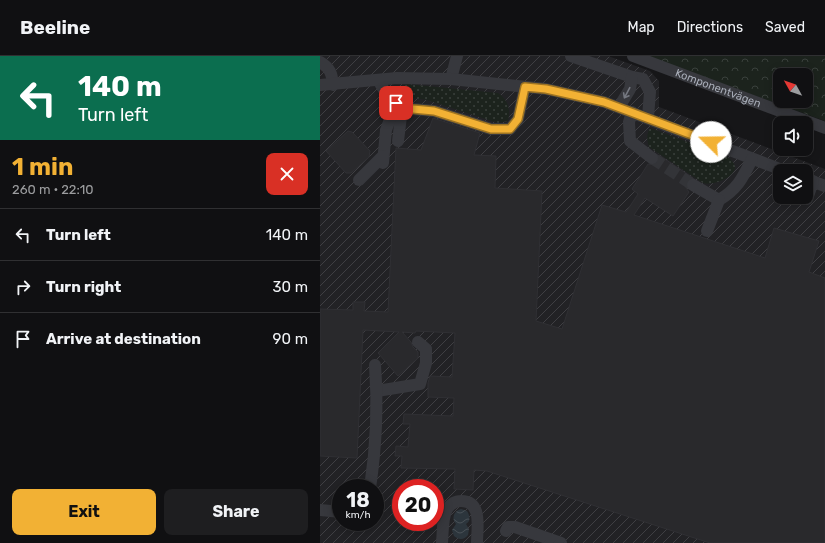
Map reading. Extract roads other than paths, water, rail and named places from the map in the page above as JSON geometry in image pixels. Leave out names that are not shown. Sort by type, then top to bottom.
[{"type":"street","points":[[447,56],[451,79]]},
{"type":"street","points":[[451,79],[457,56]]},
{"type":"street","points":[[571,56],[632,77],[643,79],[650,92],[648,118]]},
{"type":"street","name":"Komponentvägen","points":[[633,56],[825,128]]},
{"type":"street","points":[[320,62],[328,66],[331,71],[333,85]]},
{"type":"street","points":[[619,107],[630,89],[632,77]]},
{"type":"street","points":[[320,85],[397,78],[451,79],[552,90],[619,107],[773,167]]},
{"type":"street","points":[[378,80],[387,95],[399,105],[434,111],[491,129],[510,129],[518,119],[525,87]]},
{"type":"street","points":[[398,141],[399,105]]},
{"type":"street","points":[[359,180],[383,159],[386,130],[399,105]]},
{"type":"street","points":[[632,112],[629,122],[630,141],[652,158]]},
{"type":"street","points":[[707,231],[719,200],[730,194],[738,184],[752,159]]},
{"type":"street","points":[[813,181],[825,186]]},
{"type":"street","points":[[693,185],[719,200]]},
{"type":"street","points":[[377,391],[420,384],[426,364],[426,349],[418,342]]},
{"type":"street","points":[[371,479],[377,391],[375,365]]},
{"type":"street","points":[[442,543],[447,508],[458,501],[465,501],[472,504],[478,515],[477,543]]},
{"type":"street","points":[[320,510],[332,511]]},
{"type":"street","points":[[506,532],[508,528],[515,527],[561,543]]},
{"type":"water","points":[[461,509],[467,511],[470,518],[466,524],[469,529],[468,535],[461,539],[454,536],[452,530],[456,524],[454,522],[454,515]]},
{"type":"tunnel","points":[[652,158],[693,185]]}]
